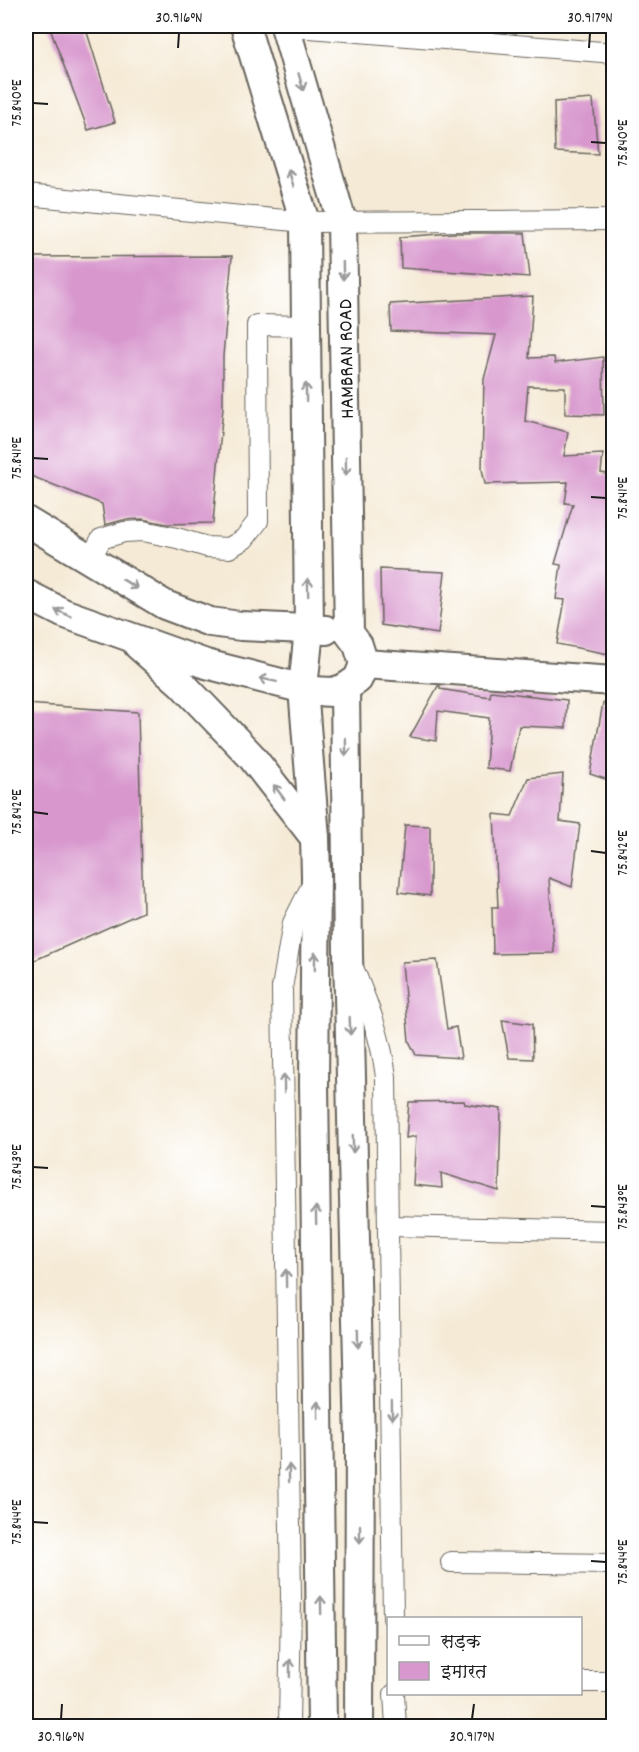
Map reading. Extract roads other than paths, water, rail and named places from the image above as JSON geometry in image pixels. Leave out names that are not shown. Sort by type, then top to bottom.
[{"type":"main road","name":"HAMBRAN ROAD","points":[[245,26],[305,222],[309,630],[303,688],[316,876],[314,1083],[322,1726]]},
{"type":"main road","name":"HAMBRAN ROAD","points":[[285,26],[342,222],[349,633],[358,645],[364,664]]},
{"type":"main road","points":[[26,521],[165,605],[210,622],[349,633]]},
{"type":"main road","points":[[26,594],[63,613],[206,664],[322,693],[345,688],[358,679],[364,664],[614,681]]},
{"type":"main road","points":[[128,636],[181,683],[251,756],[315,838]]},
{"type":"main road","points":[[345,688],[348,955],[360,1453],[360,1726]]},
{"type":"street","points":[[285,26],[614,53]]},
{"type":"street","points":[[26,195],[305,222],[614,220]]},
{"type":"street","points":[[90,560],[101,539],[124,532],[143,531],[207,547],[229,548],[244,539],[258,521],[257,325],[306,326]]},
{"type":"street","points":[[289,1726],[291,1596],[282,988],[293,922],[316,876]]},
{"type":"street","points":[[348,955],[375,1024],[382,1047],[386,1077],[393,1617]]},
{"type":"street","points":[[389,1226],[614,1231]]},
{"type":"street","points":[[450,1562],[614,1564]]},
{"type":"street","points":[[582,1682],[614,1682]]},
{"type":"street","points":[[394,1695],[396,1726]]}]
